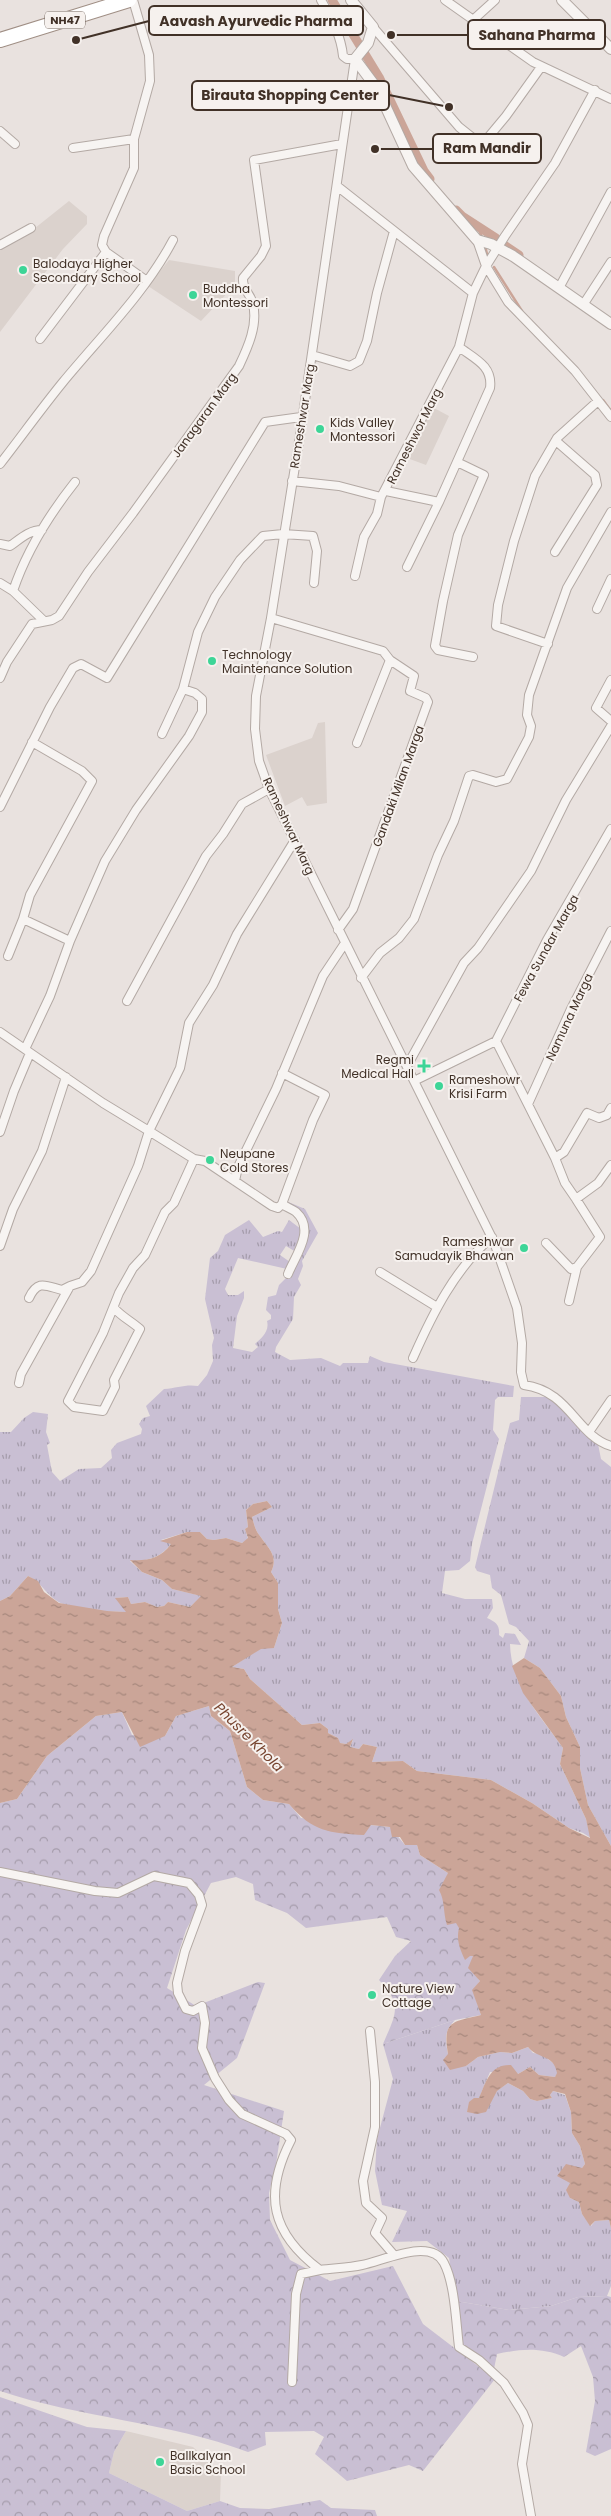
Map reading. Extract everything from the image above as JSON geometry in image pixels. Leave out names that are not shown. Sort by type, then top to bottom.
[{"type":"highway","name":"NH47","points":[[0,40],[125,1]]},
{"type":"street","points":[[321,0],[334,22],[342,44],[343,56],[347,59],[355,58],[368,43],[373,27]]},
{"type":"street","points":[[351,0],[459,127],[498,158]]},
{"type":"street","points":[[445,0],[540,66],[611,99]]},
{"type":"street","points":[[473,20],[495,0]]},
{"type":"street","points":[[562,0],[611,49]]},
{"type":"street","points":[[125,1],[148,55],[150,81],[134,139],[134,168],[104,236],[102,245],[106,252],[146,281]]},
{"type":"street","points":[[355,58],[378,90],[413,166],[478,241],[486,266],[508,302],[574,372],[611,417]]},
{"type":"street","name":"Rameshwar Marg","points":[[355,58],[312,355],[271,618],[256,696],[255,729],[260,761],[269,789],[296,840],[361,978],[492,1237],[517,1308],[522,1343],[521,1372],[524,1385],[536,1386],[553,1395],[589,1432],[604,1444],[611,1446]]},
{"type":"street","points":[[481,146],[506,116],[540,66]]},
{"type":"street","name":"Rameshwor Marg","points":[[292,481],[339,486],[384,494],[459,347],[473,293],[494,246],[556,163],[595,90]]},
{"type":"street","points":[[0,131],[15,144]]},
{"type":"street","points":[[73,148],[134,139]]},
{"type":"street","name":"Janagaran Marg","points":[[0,678],[7,662],[32,624],[43,620],[52,620],[59,616],[88,572],[134,513],[239,366],[250,340],[254,313],[252,300],[244,289],[243,278],[261,256],[266,246],[254,160],[342,144]]},
{"type":"street","points":[[337,186],[473,293]]},
{"type":"street","points":[[559,288],[611,192]]},
{"type":"street","points":[[0,245],[31,228]]},
{"type":"street","points":[[312,355],[350,366],[359,361],[367,341],[377,293],[394,231]]},
{"type":"street","points":[[0,464],[62,383],[146,281],[162,260],[173,240]]},
{"type":"street","points":[[478,241],[494,246],[611,324]]},
{"type":"street","points":[[40,339],[106,252]]},
{"type":"street","points":[[583,305],[611,262]]},
{"type":"street","points":[[407,567],[439,502],[490,388],[492,377],[488,369],[459,347]]},
{"type":"street","points":[[548,644],[495,624],[514,541],[535,476],[556,441],[598,401]]},
{"type":"street","points":[[0,808],[32,742],[73,668],[81,664],[107,678],[265,422],[302,417]]},
{"type":"street","points":[[554,552],[598,485],[595,475],[556,441]]},
{"type":"street","points":[[457,462],[484,475],[458,535],[435,646],[438,650],[473,657]]},
{"type":"street","points":[[13,591],[20,570],[42,530],[74,482]]},
{"type":"street","points":[[356,576],[364,537],[377,514],[384,494],[439,502]]},
{"type":"street","points":[[361,978],[380,953],[399,938],[414,918],[438,855],[454,822],[469,776],[496,782],[506,780],[528,737],[531,726],[527,715],[529,694],[567,588],[611,512]]},
{"type":"street","points":[[0,544],[10,546],[25,535],[36,530],[42,530]]},
{"type":"street","points":[[162,734],[183,689],[198,632],[216,597],[240,560],[262,536],[307,534],[316,540],[314,583]]},
{"type":"street","points":[[598,609],[611,579]]},
{"type":"street","points":[[0,582],[13,591],[43,620]]},
{"type":"street","name":"Gandaki Milan Marga","points":[[271,618],[383,651],[390,660],[414,676],[410,691],[426,698],[428,706],[353,908],[338,930]]},
{"type":"street","points":[[357,743],[390,660]]},
{"type":"street","points":[[611,680],[596,708],[611,721]]},
{"type":"street","points":[[0,1132],[27,1051],[70,941],[105,861],[136,810],[189,736],[202,712],[202,699],[195,692],[183,689]]},
{"type":"street","points":[[407,1066],[464,963],[478,948],[531,871],[566,800],[611,726]]},
{"type":"street","points":[[8,956],[23,919],[30,895],[92,781],[88,774],[32,742]]},
{"type":"street","points":[[127,1001],[206,856],[242,804],[269,789]]},
{"type":"street","name":"Fewa Sundar Marga","points":[[496,1041],[547,940],[611,829]]},
{"type":"street","points":[[29,1298],[34,1288],[39,1285],[62,1290],[82,1282],[91,1270],[138,1166],[149,1131],[180,1068],[189,1024],[213,985],[237,934],[296,840]]},
{"type":"street","points":[[23,919],[70,941]]},
{"type":"street","name":"Namuna Marga","points":[[528,1104],[571,1009],[611,931]]},
{"type":"street","points":[[235,1181],[238,1167],[282,1073],[323,976],[345,943]]},
{"type":"street","points":[[0,1032],[149,1131],[194,1159],[205,1161],[272,1206],[278,1208],[282,1204],[324,1096],[282,1073]]},
{"type":"street","points":[[414,1081],[496,1041],[555,1158],[565,1182],[600,1237],[577,1267],[569,1300]]},
{"type":"street","points":[[0,1246],[13,1209],[42,1151],[66,1077]]},
{"type":"street","points":[[555,1158],[564,1152],[587,1113],[599,1118],[607,1115],[611,1108]]},
{"type":"street","points":[[114,1308],[124,1320],[132,1322],[140,1330],[114,1380],[115,1387],[103,1411],[74,1407],[68,1401],[103,1334],[114,1308],[133,1268],[145,1255],[166,1212],[174,1204],[183,1188],[194,1159]]},
{"type":"street","points":[[576,1199],[598,1183],[611,1165]]},
{"type":"street","points":[[282,1204],[297,1212],[304,1230],[304,1242],[288,1274]]},
{"type":"street","points":[[413,1358],[437,1307],[475,1252],[492,1237]]},
{"type":"street","points":[[546,1243],[571,1269],[577,1267]]},
{"type":"street","points":[[380,1272],[437,1307]]},
{"type":"street","points":[[18,1383],[21,1374],[70,1286]]},
{"type":"street","points":[[589,1432],[611,1400]]},
{"type":"street","points":[[0,1872],[95,1892],[118,1893],[154,1876],[189,1883],[199,1895],[202,1905],[185,1951],[177,1983],[178,1993],[186,2009],[193,2011],[202,2006],[205,2023],[202,2048],[215,2078],[229,2100],[242,2114],[286,2134],[291,2140],[284,2153],[275,2189],[277,2215],[281,2230],[301,2256],[320,2270]]},
{"type":"street","points":[[370,2031],[375,2082],[375,2127],[363,2181],[366,2203],[382,2218],[375,2233],[394,2255]]},
{"type":"street","points":[[292,2382],[296,2294],[301,2274],[363,2265],[394,2255],[422,2250],[436,2254],[444,2262],[448,2275],[459,2347],[479,2360],[504,2383],[528,2425],[522,2464],[531,2516]]},
{"type":"shaded area","name":"Balodaya Higher Secondary School","points":[[69,201],[87,216],[87,224],[63,249],[0,332],[0,247],[25,236]]},
{"type":"shaded area","name":"Buddha Montessori","points":[[169,260],[235,271],[235,285],[201,321],[148,286]]},
{"type":"shaded area","points":[[432,407],[449,416],[426,465],[407,458]]},
{"type":"shaded area","points":[[325,722],[327,803],[307,806],[302,797],[285,806],[266,755],[312,738],[318,723]]},
{"type":"shaded area","name":"Ballkalyan Basic School","points":[[126,2431],[193,2447],[221,2472],[220,2501],[187,2511],[109,2473],[114,2452]]},
{"type":"green space","points":[[286,1201],[305,1209],[318,1233],[302,1261],[303,1266],[298,1279],[301,1285],[294,1297],[293,1319],[276,1347],[275,1352],[290,1360],[321,1358],[340,1366],[343,1363],[368,1363],[370,1356],[384,1362],[514,1386],[513,1397],[498,1397],[495,1400],[493,1430],[499,1439],[472,1544],[470,1561],[459,1570],[445,1571],[442,1593],[465,1599],[492,1599],[493,1608],[487,1618],[497,1624],[499,1635],[503,1638],[505,1633],[515,1634],[521,1645],[510,1644],[515,1673],[536,1712],[563,1748],[560,1764],[586,1819],[591,1838],[569,1828],[532,1803],[491,1780],[417,1771],[403,1761],[372,1762],[377,1747],[363,1744],[359,1749],[350,1747],[353,1740],[346,1744],[339,1743],[338,1738],[328,1733],[328,1729],[320,1723],[302,1725],[250,1679],[244,1669],[232,1667],[261,1648],[274,1648],[282,1623],[278,1609],[278,1583],[271,1572],[274,1561],[272,1552],[257,1531],[252,1517],[272,1507],[267,1501],[253,1504],[246,1510],[248,1527],[245,1529],[248,1539],[242,1543],[226,1538],[207,1539],[200,1532],[187,1532],[161,1540],[171,1544],[158,1556],[130,1561],[142,1572],[162,1580],[172,1589],[202,1596],[190,1607],[168,1602],[164,1606],[157,1607],[145,1602],[131,1604],[128,1597],[116,1598],[127,1612],[80,1608],[57,1601],[28,1576],[10,1596],[0,1601],[0,1432],[11,1432],[24,1418],[33,1412],[48,1414],[46,1432],[50,1443],[47,1445],[52,1472],[60,1481],[79,1469],[101,1468],[112,1458],[111,1450],[117,1443],[141,1434],[142,1429],[139,1424],[143,1418],[150,1416],[146,1406],[164,1389],[198,1386],[207,1375],[213,1361],[212,1345],[214,1338],[205,1299],[210,1258],[218,1251],[225,1235],[249,1220],[263,1237],[278,1231],[282,1232],[289,1220],[301,1229],[303,1235],[296,1252],[286,1246],[280,1255],[290,1262],[287,1269],[238,1258],[225,1289],[228,1295],[238,1295],[244,1291],[244,1298],[237,1316],[233,1348],[252,1352],[258,1347],[255,1344],[264,1335],[268,1325],[267,1321],[271,1319],[271,1315],[266,1310],[268,1297],[276,1295],[279,1285],[289,1275],[308,1236],[301,1213]]},
{"type":"green space","points":[[521,1397],[553,1397],[598,1444],[601,1459],[611,1467],[611,1846],[588,1805],[580,1768],[580,1747],[566,1717],[561,1696],[540,1668],[524,1658],[529,1641],[516,1627],[509,1624],[501,1595],[492,1588],[490,1575],[477,1571],[475,1567],[510,1423],[519,1420]]},
{"type":"green space","points":[[209,1706],[211,1716],[230,1731],[247,1787],[263,1800],[289,1804],[301,1818],[390,1827],[405,1845],[417,1845],[420,1855],[448,1873],[444,1899],[460,1929],[465,1959],[470,1955],[473,1956],[471,1969],[480,1981],[473,1990],[481,2015],[455,2020],[383,2044],[394,2018],[395,2010],[392,1996],[379,1980],[395,1956],[411,1941],[396,1937],[387,1917],[306,1928],[287,1913],[255,1900],[253,1884],[236,1877],[211,1883],[186,1930],[167,1988],[196,2006],[258,1982],[265,1983],[237,2058],[204,2085],[284,2111],[276,2164],[269,2193],[270,2220],[290,2260],[330,2281],[393,2266],[423,2324],[495,2379],[423,2471],[409,2465],[347,2481],[315,2454],[324,2437],[314,2431],[265,2432],[266,2445],[248,2452],[187,2434],[62,2408],[0,2391],[0,1803],[17,1799],[47,1756],[96,1716],[122,1712],[132,1735],[165,1736],[176,1716]]},
{"type":"green space","points":[[455,2020],[446,2036],[448,2054],[466,2066],[478,2057],[500,2052],[512,2053],[528,2047],[533,2053],[541,2054],[556,2065],[558,2073],[555,2077],[539,2075],[530,2067],[518,2074],[490,2072],[479,2098],[467,2111],[508,2083],[523,2091],[530,2099],[537,2101],[552,2098],[550,2095],[553,2091],[565,2095],[571,2112],[572,2133],[580,2146],[585,2164],[571,2183],[570,2198],[579,2202],[582,2214],[591,2226],[595,2221],[609,2220],[611,2228],[611,2286],[607,2296],[578,2297],[551,2306],[509,2310],[456,2301],[449,2258],[427,2241],[392,2242],[407,2211],[382,2205],[375,2171],[377,2139],[393,2079],[383,2044]]},
{"type":"green space","points":[[578,2297],[611,2297],[611,2449],[595,2456],[586,2452],[595,2401],[593,2377],[581,2346],[564,2357],[539,2350],[497,2354],[494,2369],[463,2345],[458,2327],[456,2301],[509,2310],[551,2306]]},
{"type":"green space","points":[[0,2397],[87,2427],[126,2431],[114,2452],[109,2473],[187,2511],[220,2501],[240,2508],[269,2509],[320,2500],[331,2508],[375,2510],[377,2516],[0,2516]]},
{"type":"water","name":"Phusre Khola","points":[[267,1501],[272,1507],[252,1517],[257,1531],[272,1552],[274,1561],[271,1572],[278,1583],[278,1609],[282,1623],[274,1648],[261,1649],[232,1667],[244,1669],[250,1679],[302,1725],[320,1723],[328,1729],[328,1733],[338,1738],[340,1743],[346,1744],[353,1739],[350,1747],[359,1749],[363,1744],[377,1747],[372,1762],[403,1761],[417,1771],[491,1780],[532,1803],[569,1828],[590,1838],[586,1819],[560,1764],[563,1748],[523,1693],[512,1666],[524,1658],[540,1668],[561,1696],[566,1717],[580,1747],[580,1768],[588,1805],[611,1846],[611,2228],[609,2220],[595,2221],[590,2226],[582,2214],[579,2202],[570,2198],[566,2190],[570,2183],[557,2176],[566,2164],[582,2168],[585,2164],[580,2146],[572,2133],[571,2112],[565,2094],[553,2091],[550,2095],[552,2098],[537,2101],[530,2099],[523,2091],[508,2083],[497,2091],[486,2112],[477,2114],[467,2112],[469,2102],[474,2098],[479,2098],[490,2075],[498,2067],[511,2065],[518,2074],[530,2067],[539,2075],[555,2077],[557,2073],[549,2060],[528,2047],[512,2053],[500,2052],[478,2057],[466,2066],[450,2070],[443,2060],[448,2054],[447,2035],[448,2029],[452,2024],[463,2019],[481,2015],[472,1990],[480,1981],[468,1968],[473,1956],[465,1960],[458,1940],[459,1928],[456,1923],[447,1925],[439,1890],[448,1873],[420,1855],[417,1845],[405,1845],[400,1837],[392,1837],[390,1827],[371,1825],[364,1835],[331,1832],[314,1826],[289,1804],[263,1800],[247,1787],[230,1731],[211,1716],[209,1706],[176,1716],[165,1736],[140,1747],[122,1712],[96,1716],[47,1756],[17,1799],[0,1803],[0,1601],[10,1596],[28,1576],[38,1581],[44,1592],[59,1603],[107,1611],[126,1612],[115,1598],[128,1597],[131,1604],[145,1602],[157,1607],[164,1606],[168,1602],[190,1607],[201,1596],[172,1589],[162,1580],[142,1572],[130,1560],[142,1560],[158,1556],[171,1544],[160,1541],[187,1532],[200,1532],[207,1539],[226,1538],[242,1543],[248,1538],[245,1529],[248,1527],[246,1510],[253,1504]]},
{"type":"waterway","points":[[332,0],[379,77],[424,171],[430,179]]},
{"type":"waterway","points":[[456,210],[496,238]]},
{"type":"waterway","points":[[478,226],[482,238]]},
{"type":"waterway","points":[[504,245],[519,255]]},
{"type":"waterway","points":[[485,246],[487,254]]},
{"type":"waterway","points":[[494,267],[522,311]]},
{"type":"waterway","points":[[603,400],[611,411]]},
{"type":"place","name":"Sahana Pharma","points":[[391,35]]},
{"type":"place","name":"Aavash Ayurvedic Pharma","points":[[76,40]]},
{"type":"place","name":"Birauta Shopping Center","points":[[449,107]]},
{"type":"place","name":"Ram Mandir","points":[[375,149]]},
{"type":"place","name":"Balodaya Higher Secondary School","points":[[23,270]]},
{"type":"place","name":"Buddha Montessori","points":[[193,295]]},
{"type":"place","name":"Kids Valley Montessori","points":[[320,429]]},
{"type":"place","name":"Technology Maintenance Solution","points":[[212,661]]},
{"type":"place","name":"Regmi Medical Hall","points":[[424,1066]]},
{"type":"place","name":"Rameshowr Krisi Farm","points":[[439,1086]]},
{"type":"place","name":"Neupane Cold Stores","points":[[210,1160]]},
{"type":"place","name":"Rameshwar Samudayik Bhawan","points":[[524,1248]]},
{"type":"place","name":"Nature View Cottage","points":[[372,1995]]},
{"type":"place","name":"Ballkalyan Basic School","points":[[160,2462]]}]
